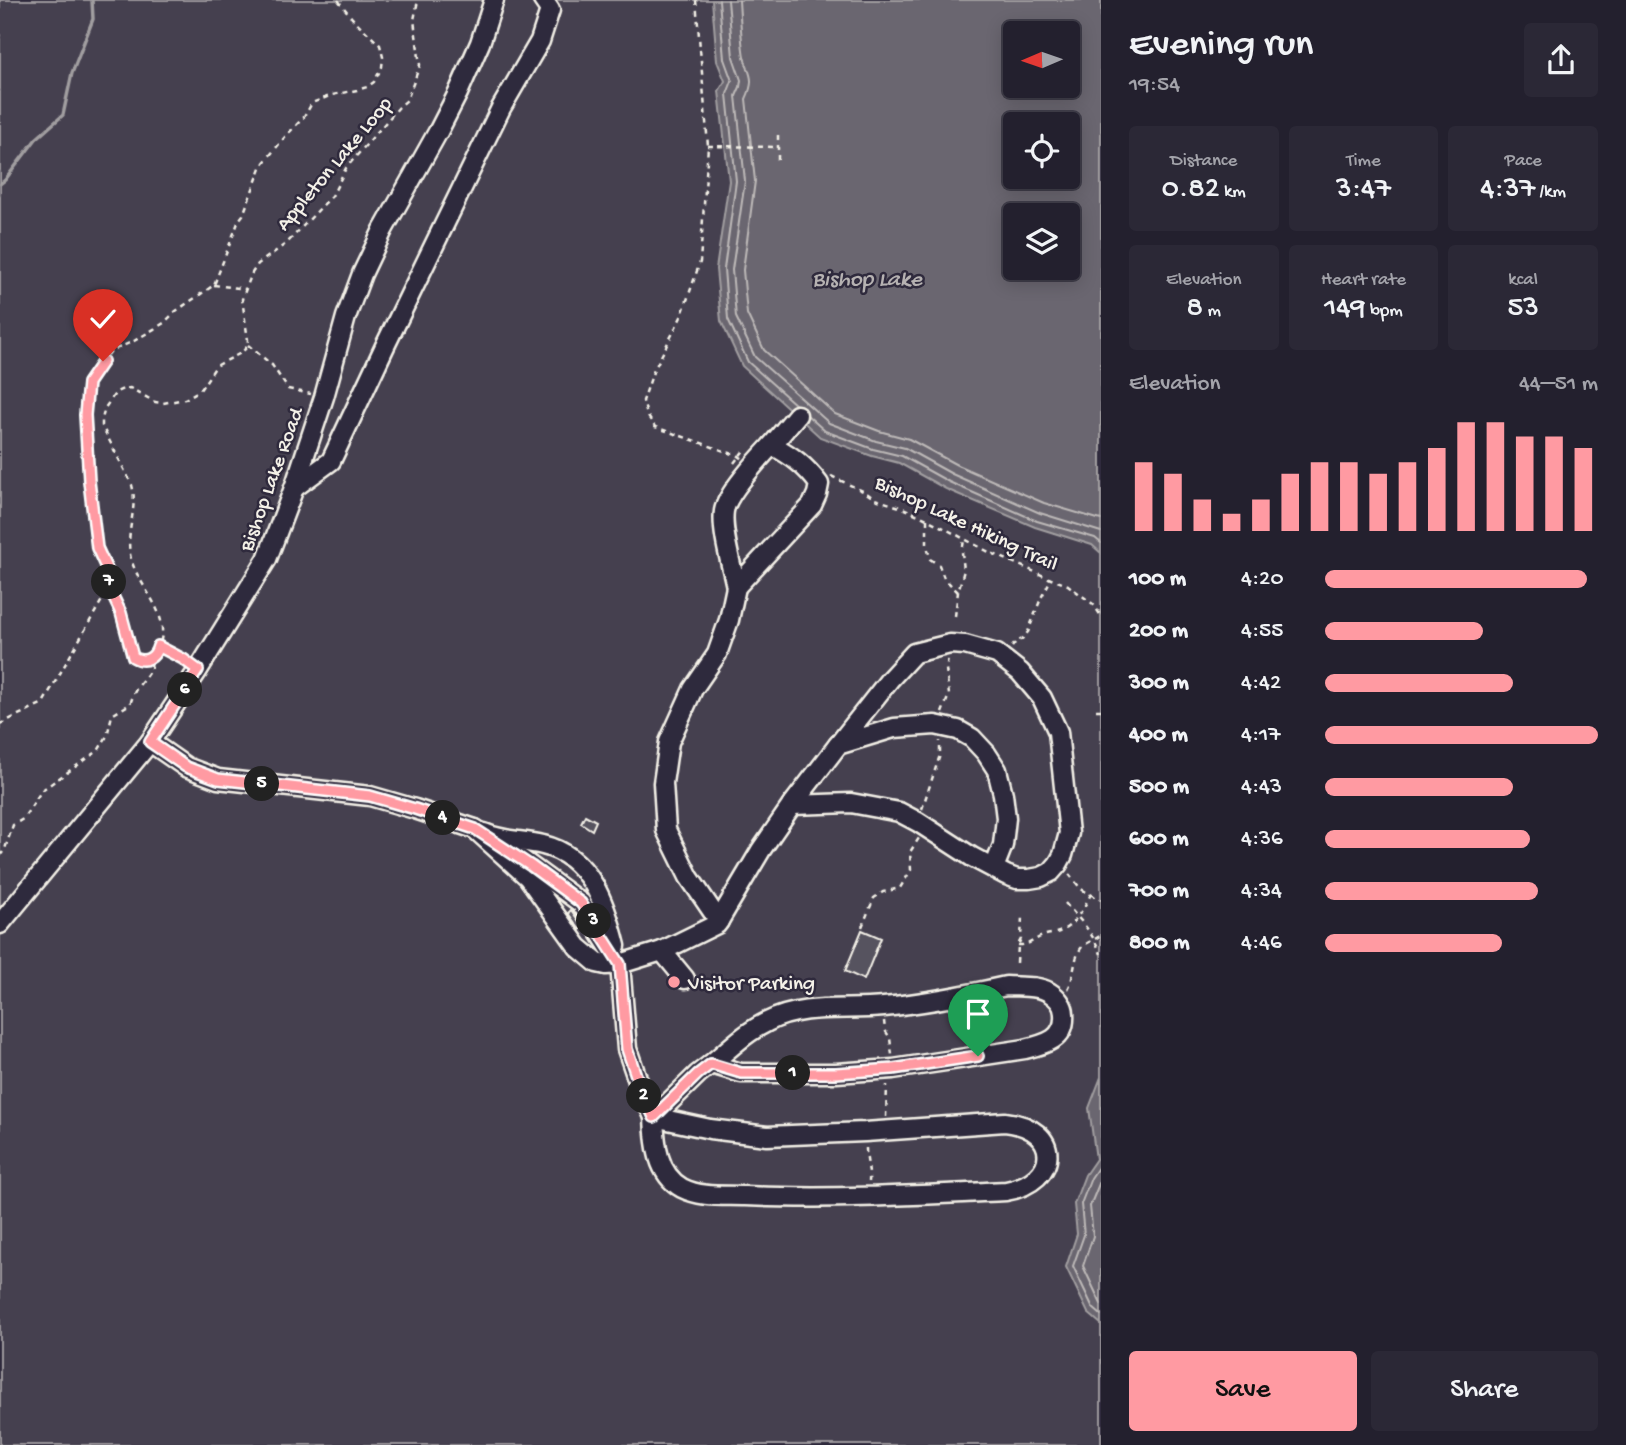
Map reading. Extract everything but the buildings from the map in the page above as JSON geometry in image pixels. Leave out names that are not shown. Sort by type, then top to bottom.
[{"type":"street","name":"Bishop Lake Road","points":[[0,924],[150,742],[267,559],[295,488],[346,317],[362,274],[458,93],[480,43],[494,0]]},
{"type":"street","points":[[295,488],[331,461],[501,108],[540,41],[550,10],[543,0]]},
{"type":"street","points":[[719,921],[689,877],[666,830],[663,783],[669,742],[693,689],[717,654],[729,621],[736,587],[723,525],[724,509],[746,461],[772,445],[797,415]]},
{"type":"street","points":[[736,587],[813,505],[817,494],[818,484],[809,471],[793,456],[772,445]]},
{"type":"street","points":[[475,829],[528,877],[578,947],[597,963],[620,964],[662,951],[719,921],[792,804],[890,679],[914,653],[950,644],[965,645],[997,654],[1020,672],[1042,698],[1058,733],[1069,833],[1063,855],[1051,872],[1041,877],[1017,879],[972,857],[899,812],[851,803],[792,804]]},
{"type":"street","points":[[838,745],[894,728],[941,726],[958,730],[972,738],[997,770],[1003,794],[1006,818],[1003,845],[994,868]]},
{"type":"street","points":[[150,742],[186,767],[218,779],[370,796],[504,840],[552,847],[585,870],[600,895],[612,929],[620,964],[627,1049],[654,1117],[656,1149],[665,1172],[681,1187],[717,1196],[782,1198],[1006,1191],[1023,1186],[1038,1177],[1047,1162],[1043,1138],[1035,1131],[1015,1123],[767,1136],[710,1129],[654,1117]]},
{"type":"street","points":[[815,775],[823,804]]},
{"type":"street","points":[[475,829],[581,903],[620,964]]},
{"type":"street","points":[[662,951],[685,979]]},
{"type":"street","points":[[654,1117],[698,1074],[738,1041],[766,1022],[785,1014],[806,1010],[882,1007],[945,999],[1006,986],[1039,988],[1059,1000],[1064,1009],[1065,1026],[1058,1036],[1025,1049],[890,1069],[836,1073],[741,1073],[711,1064]]},
{"type":"street","points":[[726,1051],[730,1062],[741,1073]]},
{"type":"path","name":"Appleton Lake Loop","points":[[214,285],[262,165],[304,117],[312,103],[367,87],[374,82],[382,67],[380,45],[338,0]]},
{"type":"path","name":"Appleton Lake Loop","points":[[248,345],[242,299],[252,273],[258,264],[287,243],[325,203],[346,168],[407,100],[421,65],[414,20],[418,0]]},
{"type":"path","points":[[696,0],[708,146],[699,262],[682,316],[653,372],[643,401],[646,415],[655,427],[746,461],[745,449]]},
{"type":"path","points":[[778,133],[778,160]]},
{"type":"path","points":[[708,146],[778,147]]},
{"type":"path","points":[[246,289],[214,285],[176,311],[164,323],[111,351],[88,383],[85,415],[97,548],[108,572],[109,588],[121,613],[133,657],[144,661],[152,658],[162,635],[162,623],[140,580],[130,552],[135,494],[105,432],[102,419],[116,392],[131,388],[155,402],[163,403],[192,396],[200,390],[216,366],[241,353],[248,345],[272,365],[288,389],[324,397]]},
{"type":"path","name":"Bishop Lake Hiking Trail","points":[[809,471],[832,477],[875,499],[903,508],[987,551],[1069,585],[1093,604],[1101,616]]},
{"type":"path","points":[[927,519],[929,559],[939,565],[944,578],[958,592]]},
{"type":"path","points":[[955,616],[964,570],[964,538]]},
{"type":"path","points":[[1005,660],[1015,643],[1028,632],[1051,579]]},
{"type":"path","points":[[0,724],[43,703],[109,588]]},
{"type":"path","points":[[158,646],[198,670]]},
{"type":"path","points":[[0,856],[13,825],[23,819],[42,790],[98,751],[107,736],[112,715],[130,704],[135,691],[151,668],[152,658]]},
{"type":"path","points":[[862,928],[874,898],[883,892],[900,888],[911,870],[910,852],[926,828]]},
{"type":"path","points":[[1058,864],[1081,889],[1101,901]]},
{"type":"path","points":[[1018,945],[1026,946],[1040,936],[1060,932],[1079,917],[1091,894]]},
{"type":"path","points":[[1065,903],[1096,940],[1101,954]]},
{"type":"path","points":[[1017,963],[1022,916]]},
{"type":"path","points":[[1059,1000],[1071,984],[1077,956],[1083,945],[1101,935]]},
{"type":"path","points":[[882,1007],[885,1030],[890,1038],[886,1130]]},
{"type":"path","points":[[865,1132],[866,1161],[870,1168],[869,1196]]},
{"type":"shaded area","points":[[0,0],[1101,0],[1101,1445],[0,1445]]},
{"type":"water","name":"Bishop Lake","points":[[712,0],[1101,0],[1101,553],[1092,545],[1035,527],[946,489],[899,463],[820,437],[742,366],[721,321],[716,269],[729,181],[719,91],[725,81],[717,61]]},
{"type":"water","points":[[1101,1077],[1101,1324],[1088,1313],[1066,1267],[1077,1234],[1074,1204],[1085,1175],[1096,1159],[1089,1108]]},
{"type":"waterway","points":[[0,184],[36,139],[63,115],[72,73],[93,19],[92,0]]},
{"type":"place","name":"Visitor Parking","points":[[674,982]]},
{"type":"route","points":[[103,361],[88,383],[85,415],[97,548],[108,572],[109,588],[121,613],[133,657],[144,661],[153,657],[158,646],[198,670],[150,742],[186,767],[218,779],[370,796],[475,829],[581,903],[620,964],[627,1049],[654,1117],[711,1064],[741,1073],[836,1073],[893,1069],[978,1056]]}]
